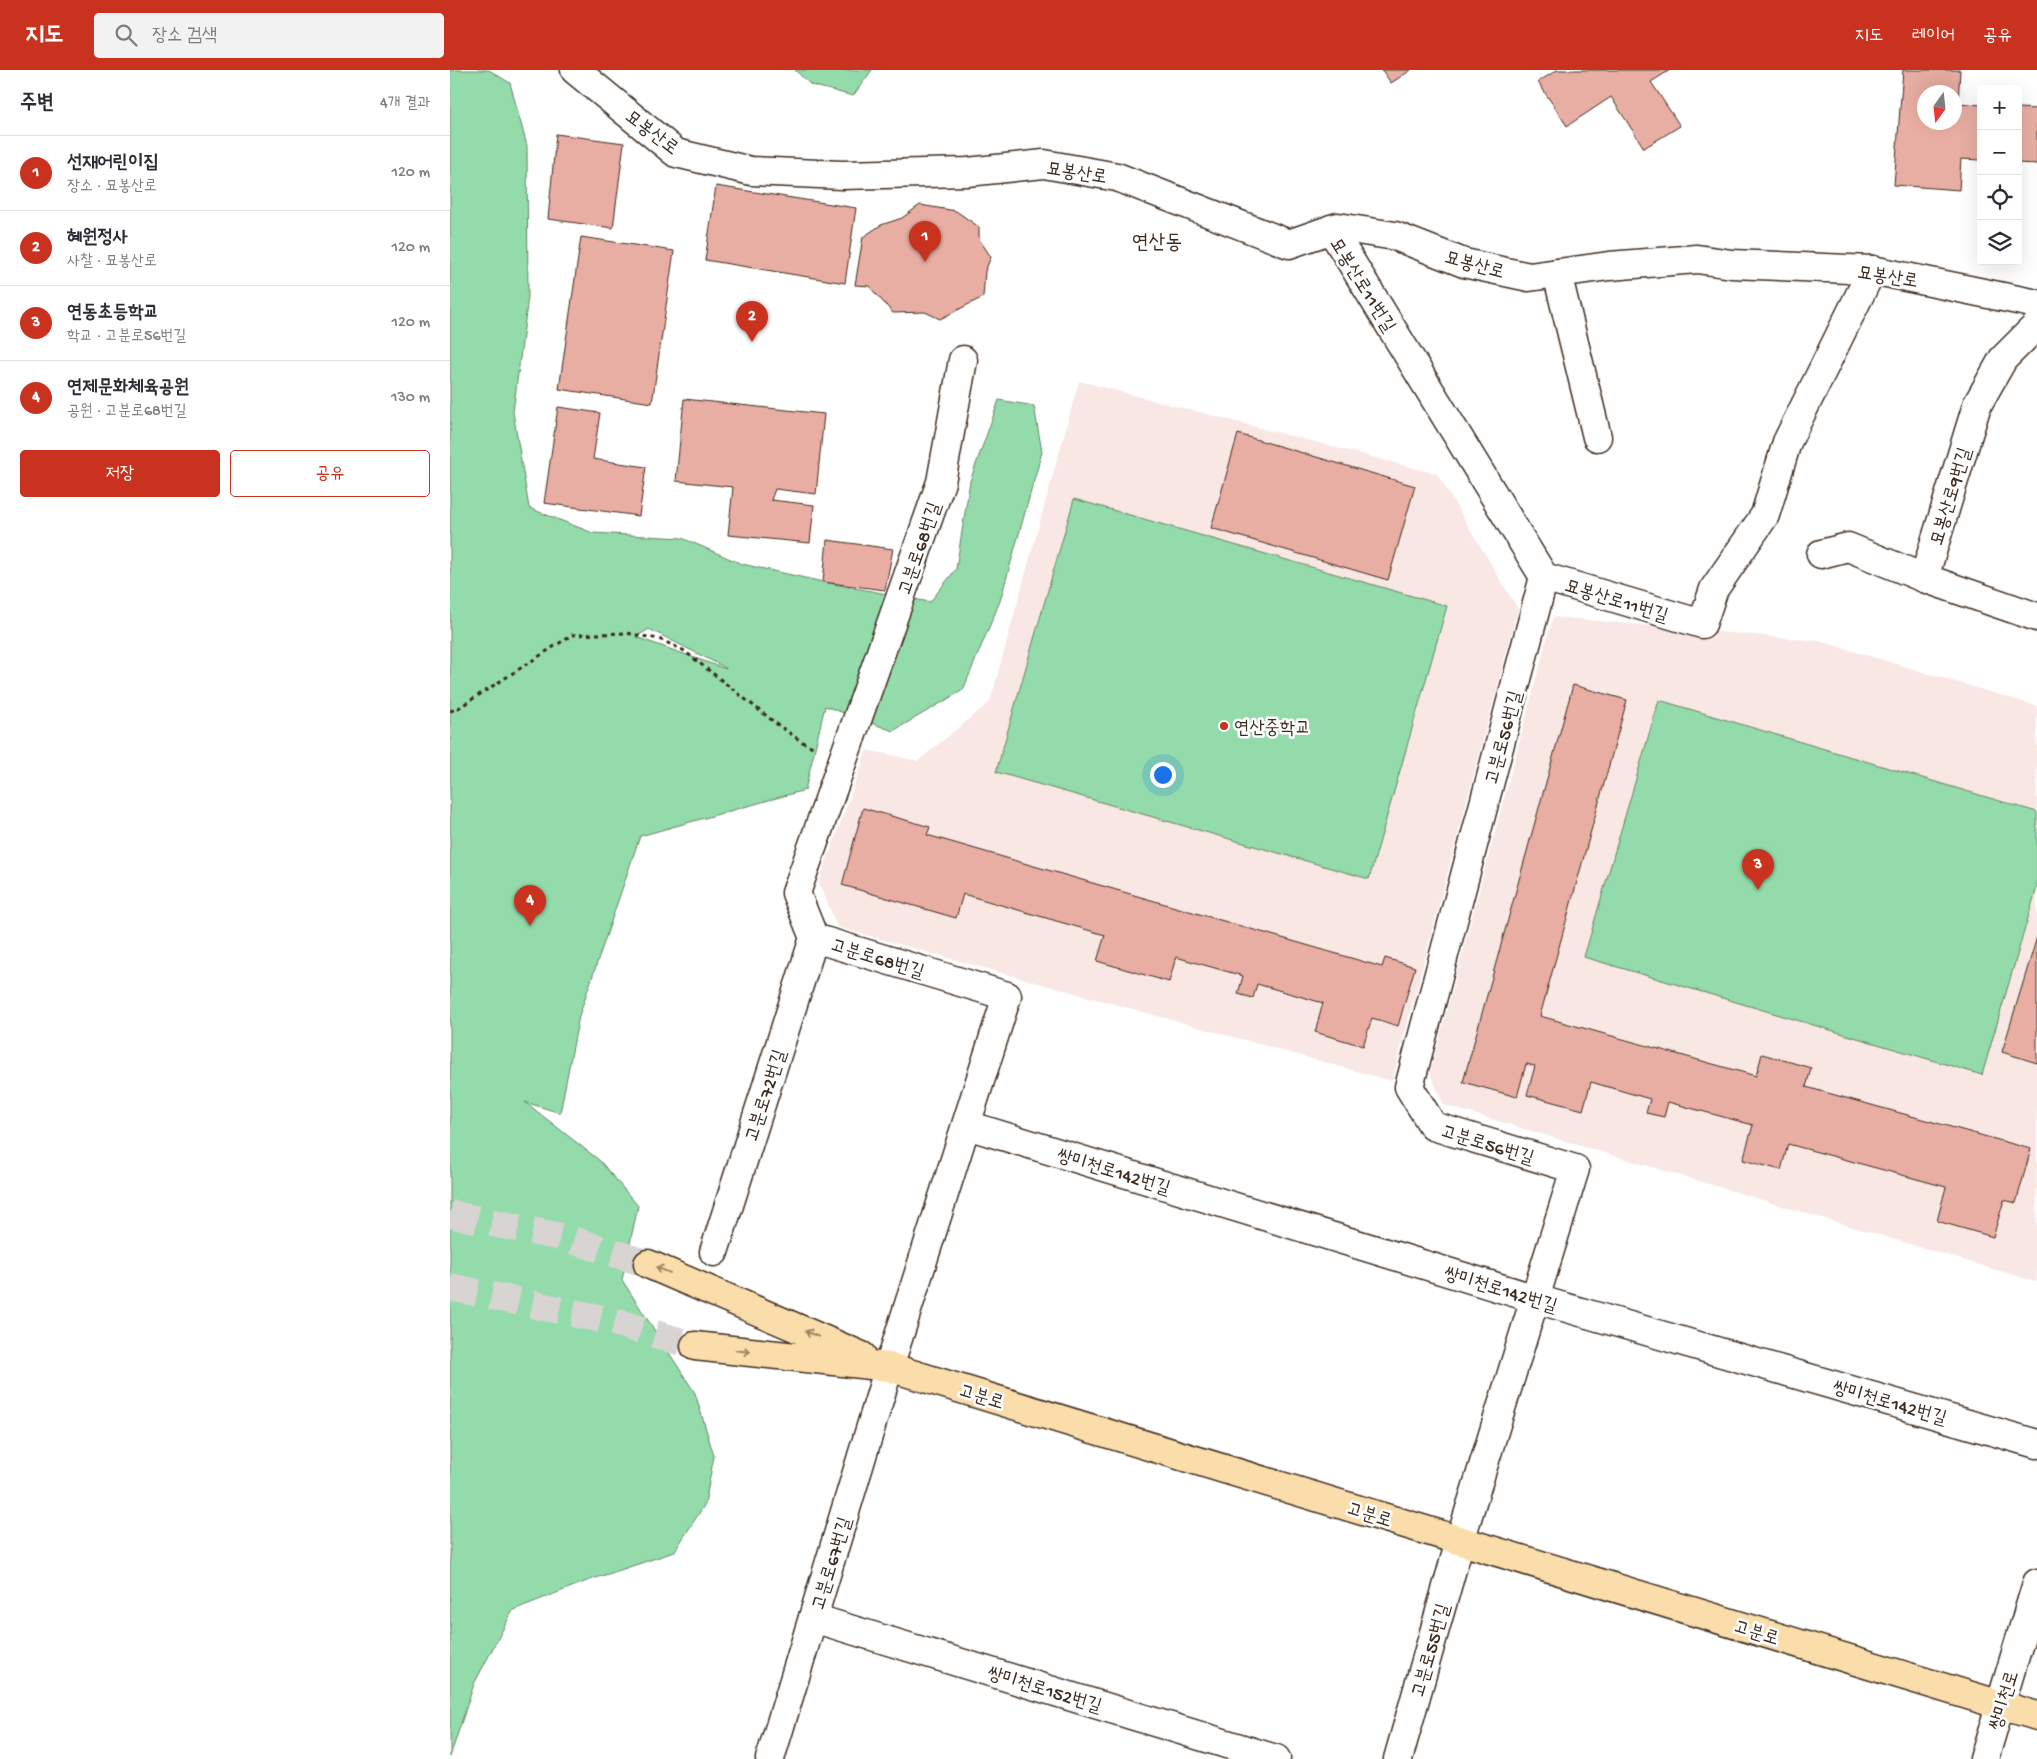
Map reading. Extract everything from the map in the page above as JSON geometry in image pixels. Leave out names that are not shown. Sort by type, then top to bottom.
[{"type":"main road","points":[[648,1264],[889,1367]]},
{"type":"main road","name":"고분로","points":[[695,1346],[889,1367],[2037,1716]]},
{"type":"street","name":"묘봉산로","points":[[575,70],[676,153],[751,171],[842,175],[967,172],[1044,164],[1117,177],[1289,244],[1338,227],[1395,236],[1464,263],[1529,277],[1609,266],[1697,259],[1732,264],[1872,270],[2037,304]]},
{"type":"street","name":"묘봉산로11번길","points":[[1331,229],[1544,577],[1702,624],[1714,589],[1765,515],[1787,442],[1872,270]]},
{"type":"street","points":[[1557,273],[1597,437]]},
{"type":"street","name":"묘봉산로9번길","points":[[1924,578],[1977,405],[2003,359],[2037,325]]},
{"type":"street","name":"고분로68번길","points":[[889,1367],[1007,996],[814,938],[796,893],[941,482],[963,360]]},
{"type":"street","points":[[1821,554],[1848,547],[1924,578],[2037,617]]},
{"type":"street","name":"고분로56번길","points":[[1460,1541],[1575,1170],[1433,1126],[1409,1087],[1544,577]]},
{"type":"street","name":"고분로72번길","points":[[714,1252],[814,938]]},
{"type":"street","name":"쌍미천로142번길","points":[[967,1125],[1536,1299],[2037,1444]]},
{"type":"street","name":"고분로67번길","points":[[770,1759],[889,1367]]},
{"type":"street","name":"고분로55번길","points":[[1398,1759],[1460,1541]]},
{"type":"street","name":"쌍미천로","points":[[1984,1759],[2037,1583]]},
{"type":"street","name":"쌍미천로152번길","points":[[813,1618],[1276,1759]]},
{"type":"path","points":[[450,711],[457,709],[572,635],[626,633],[658,640],[683,650],[804,744],[843,761]]},
{"type":"shaded area","name":"연산중학교","points":[[1079,381],[1437,474],[1518,609],[1392,1081],[837,927],[819,882],[867,750],[918,761],[990,702]]},
{"type":"shaded area","points":[[1553,617],[1819,641],[2037,706],[2037,1282],[1444,1105],[1430,1073]]},
{"type":"green space","points":[[450,70],[489,70],[510,83],[527,146],[528,297],[513,412],[529,508],[593,533],[682,538],[742,564],[823,582],[930,602],[956,569],[970,481],[999,400],[1034,406],[1042,452],[1000,601],[963,690],[893,731],[825,706],[805,790],[640,836],[579,1016],[560,1113],[525,1102],[600,1161],[638,1206],[622,1280],[695,1393],[714,1456],[705,1504],[674,1552],[587,1581],[513,1610],[474,1684],[450,1757]],"holes":[[[649,629],[726,669],[636,637]]]},
{"type":"green space","points":[[795,70],[872,70],[853,96],[811,85]]},
{"type":"green space","points":[[1074,499],[1447,606],[1369,879],[996,772]]},
{"type":"green space","points":[[1659,700],[2037,812],[2037,887],[1982,1075],[1584,957]]},
{"type":"building","points":[[1382,70],[1411,70],[1391,83]]},
{"type":"building","points":[[1557,70],[1670,70],[1651,82],[1680,126],[1644,148],[1611,97],[1567,126],[1538,82]]},
{"type":"building","points":[[1903,70],[1960,70],[1959,85],[1917,85],[1917,130],[1962,130],[1962,103],[1977,105],[1977,160],[1961,159],[1959,190],[1894,185]]},
{"type":"building","points":[[2022,108],[2037,109],[2037,164],[2022,163]]},
{"type":"building","points":[[556,134],[624,143],[613,228],[548,219]]},
{"type":"building","points":[[716,186],[856,208],[845,283],[705,260]]},
{"type":"building","points":[[920,205],[956,211],[979,227],[979,239],[991,257],[985,271],[983,297],[940,319],[925,312],[893,313],[869,286],[855,285],[863,237],[881,225],[902,218]]},
{"type":"building","points":[[581,237],[674,251],[652,403],[559,389]]},
{"type":"building","points":[[684,399],[824,414],[816,494],[775,489],[771,500],[814,505],[810,543],[728,535],[733,487],[676,481]]},
{"type":"building","points":[[558,407],[600,413],[593,459],[646,467],[639,516],[544,503]]},
{"type":"building","points":[[1238,434],[1415,486],[1388,580],[1211,528]]},
{"type":"building","points":[[827,540],[893,549],[885,590],[823,582]]},
{"type":"building","points":[[1573,685],[1627,700],[1540,1016],[1756,1076],[1762,1054],[1811,1068],[1806,1087],[2031,1149],[2016,1203],[2004,1200],[1993,1237],[1937,1221],[1946,1187],[1788,1144],[1781,1170],[1743,1160],[1753,1125],[1668,1102],[1664,1117],[1646,1113],[1650,1099],[1591,1082],[1583,1110],[1527,1095],[1535,1066],[1526,1064],[1517,1097],[1463,1082]]},
{"type":"building","points":[[863,808],[930,827],[927,835],[1382,967],[1385,958],[1415,967],[1398,1026],[1372,1018],[1363,1046],[1315,1032],[1323,1003],[1257,984],[1253,998],[1238,994],[1243,976],[1176,957],[1169,982],[1097,961],[1105,935],[963,894],[956,918],[842,885]]},
{"type":"building","points":[[2037,937],[2037,1063],[2002,1052]]},
{"type":"tunnel","points":[[450,1214],[566,1238],[648,1264]]},
{"type":"tunnel","points":[[450,1287],[611,1321],[695,1346]]},
{"type":"place","name":"선재어린이집","points":[[925,262]]},
{"type":"place","name":"혜원정사","points":[[752,342]]},
{"type":"place","name":"연산중학교","points":[[1224,726]]},
{"type":"place","name":"연동초등학교","points":[[1758,890]]},
{"type":"place","name":"연제문화체육공원","points":[[530,926]]},
{"type":"district","name":"연산동","points":[[1157,241]]}]
